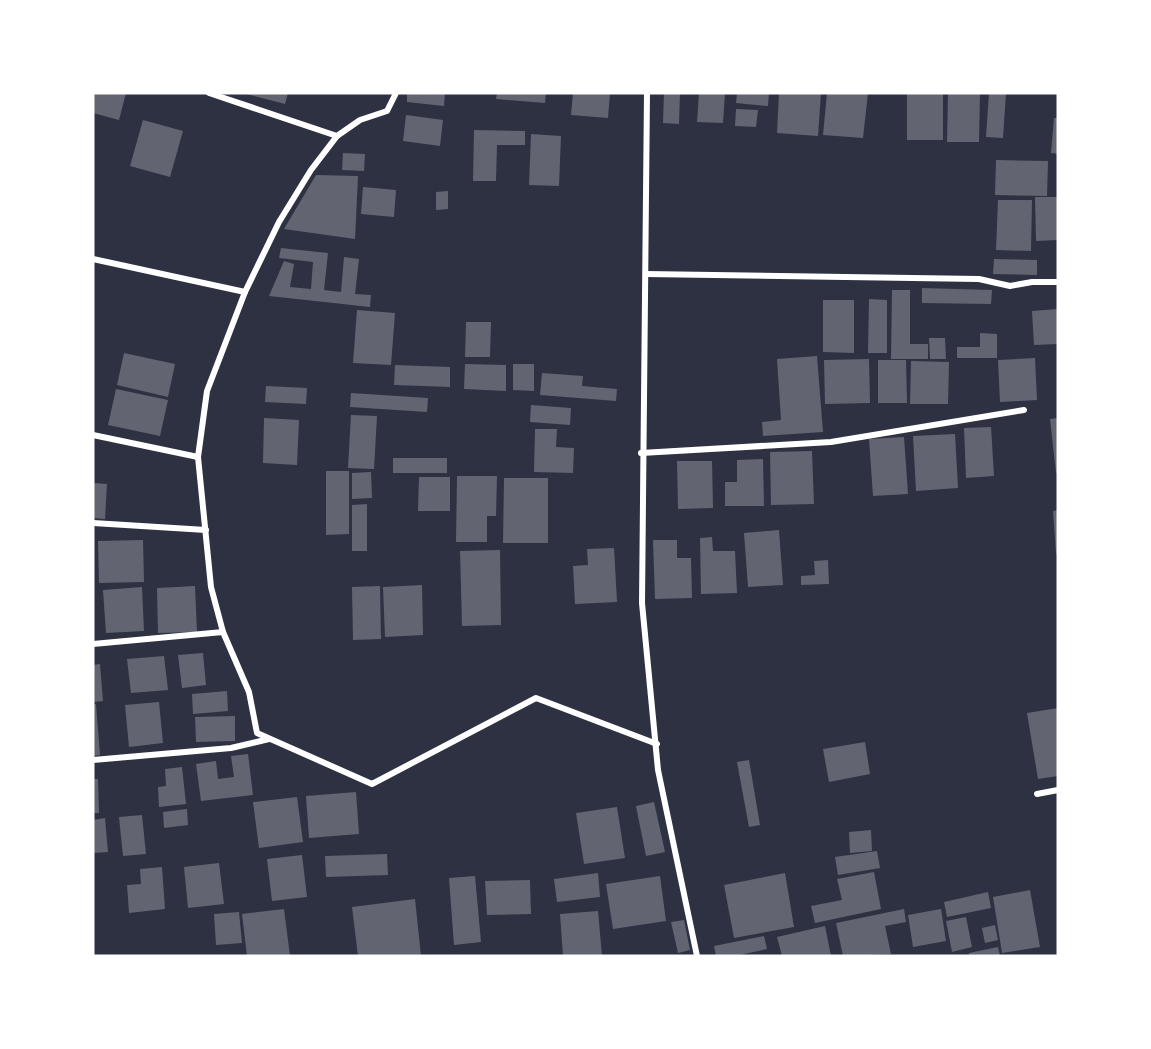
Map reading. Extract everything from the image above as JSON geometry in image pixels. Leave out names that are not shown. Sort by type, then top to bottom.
[{"type":"street","points":[[208,93],[337,136]]},
{"type":"street","points":[[396,93],[387,111],[360,120],[337,136],[311,170],[279,222],[245,292],[207,391],[198,457],[211,587],[223,632],[249,692],[257,733],[372,784],[536,698],[657,744]]},
{"type":"street","points":[[647,93],[645,431],[641,453],[642,603],[658,770],[698,956]]},
{"type":"street","points":[[93,259],[245,292]]},
{"type":"street","points":[[646,274],[979,279],[1010,286],[1032,282],[1058,282]]},
{"type":"street","points":[[641,453],[831,442],[1024,410]]},
{"type":"street","points":[[93,435],[198,457]]},
{"type":"street","points":[[93,523],[206,530]]},
{"type":"street","points":[[93,644],[223,632]]},
{"type":"street","points":[[93,760],[231,748],[270,739]]},
{"type":"street","points":[[1037,794],[1058,790]]},
{"type":"building","points":[[93,93],[126,93],[119,120],[93,113]]},
{"type":"building","points":[[243,93],[288,93],[285,104]]},
{"type":"building","points":[[407,93],[445,93],[444,106],[407,102]]},
{"type":"building","points":[[497,93],[546,93],[545,103],[496,99]]},
{"type":"building","points":[[573,93],[610,93],[608,118],[571,115]]},
{"type":"building","points":[[664,93],[680,93],[679,124],[663,123]]},
{"type":"building","points":[[699,93],[725,93],[723,123],[697,122]]},
{"type":"building","points":[[737,93],[769,93],[768,106],[736,103]]},
{"type":"building","points":[[779,93],[821,93],[818,136],[777,133]]},
{"type":"building","points":[[827,93],[868,93],[863,138],[823,135]]},
{"type":"building","points":[[907,93],[943,93],[943,140],[907,140]]},
{"type":"building","points":[[948,93],[980,93],[979,142],[947,142]]},
{"type":"building","points":[[989,93],[1006,93],[1003,138],[986,137]]},
{"type":"building","points":[[736,109],[758,110],[756,127],[735,126]]},
{"type":"building","points":[[406,115],[443,120],[440,146],[403,141]]},
{"type":"building","points":[[1054,118],[1058,118],[1058,154],[1051,153]]},
{"type":"building","points":[[143,120],[183,131],[170,177],[130,166]]},
{"type":"building","points":[[474,130],[525,131],[525,145],[497,145],[496,181],[473,181]]},
{"type":"building","points":[[531,134],[561,136],[559,186],[529,185]]},
{"type":"building","points":[[343,153],[365,154],[364,171],[342,170]]},
{"type":"building","points":[[996,160],[1048,161],[1047,196],[995,195]]},
{"type":"building","points":[[316,175],[358,176],[355,239],[284,229]]},
{"type":"building","points":[[363,187],[396,190],[394,217],[361,214]]},
{"type":"building","points":[[448,191],[448,209],[436,210],[436,192]]},
{"type":"building","points":[[1035,197],[1058,197],[1058,240],[1036,241]]},
{"type":"building","points":[[998,200],[1032,200],[1031,251],[996,250]]},
{"type":"building","points":[[281,248],[328,253],[324,290],[341,292],[344,257],[359,259],[355,294],[371,295],[370,307],[269,296],[284,261],[294,264],[290,287],[311,289],[313,262],[279,258]]},
{"type":"building","points":[[994,259],[1037,260],[1037,275],[993,274]]},
{"type":"building","points":[[922,288],[992,290],[991,304],[922,303]]},
{"type":"building","points":[[892,290],[910,290],[910,344],[928,344],[928,359],[891,359]]},
{"type":"building","points":[[869,299],[887,300],[887,353],[868,353]]},
{"type":"building","points":[[823,300],[854,300],[854,353],[823,352]]},
{"type":"building","points":[[1058,309],[1058,344],[1034,345],[1032,311]]},
{"type":"building","points":[[357,310],[395,313],[391,365],[353,363]]},
{"type":"building","points":[[466,322],[491,322],[490,357],[465,357]]},
{"type":"building","points":[[980,333],[997,334],[997,358],[957,358],[957,347],[980,347]]},
{"type":"building","points":[[929,338],[945,338],[946,359],[930,359]]},
{"type":"building","points":[[124,353],[175,364],[168,397],[117,385]]},
{"type":"building","points":[[817,356],[823,432],[763,436],[762,422],[781,420],[777,359]]},
{"type":"building","points":[[1035,358],[1037,400],[1000,402],[998,360]]},
{"type":"building","points":[[869,359],[870,403],[825,404],[824,360]]},
{"type":"building","points":[[878,360],[906,360],[907,403],[878,403]]},
{"type":"building","points":[[911,361],[949,362],[948,404],[910,404]]},
{"type":"building","points":[[465,364],[506,365],[506,391],[464,389]]},
{"type":"building","points":[[513,364],[534,364],[534,391],[513,390]]},
{"type":"building","points":[[395,365],[450,367],[450,387],[394,385]]},
{"type":"building","points":[[542,373],[583,376],[582,386],[617,389],[616,401],[540,395]]},
{"type":"building","points":[[266,386],[307,388],[306,404],[265,402]]},
{"type":"building","points":[[116,389],[168,400],[160,436],[108,425]]},
{"type":"building","points":[[351,393],[428,398],[427,412],[350,407]]},
{"type":"building","points":[[531,405],[571,408],[570,425],[530,422]]},
{"type":"building","points":[[351,415],[377,416],[374,469],[348,468]]},
{"type":"building","points":[[264,418],[299,420],[297,465],[263,463]]},
{"type":"building","points":[[1058,418],[1058,473],[1056,473],[1050,419]]},
{"type":"building","points":[[991,427],[994,476],[966,478],[964,428]]},
{"type":"building","points":[[535,429],[557,429],[556,447],[574,448],[573,473],[534,472]]},
{"type":"building","points":[[955,434],[958,488],[916,491],[913,436]]},
{"type":"building","points":[[904,437],[908,494],[873,496],[869,439]]},
{"type":"building","points":[[812,451],[814,504],[771,505],[770,452]]},
{"type":"building","points":[[393,458],[447,458],[447,473],[393,473]]},
{"type":"building","points":[[763,459],[764,506],[725,506],[725,482],[737,482],[737,460]]},
{"type":"building","points":[[677,461],[712,461],[713,508],[678,509]]},
{"type":"building","points":[[326,471],[349,471],[349,534],[326,535]]},
{"type":"building","points":[[371,472],[372,498],[352,499],[352,473]]},
{"type":"building","points":[[457,476],[497,476],[496,516],[487,516],[487,542],[456,542]]},
{"type":"building","points":[[419,477],[450,477],[450,511],[418,511]]},
{"type":"building","points":[[504,478],[548,478],[548,543],[503,543]]},
{"type":"building","points":[[93,483],[107,484],[105,519],[93,518]]},
{"type":"building","points":[[367,504],[367,551],[352,551],[352,505]]},
{"type":"building","points":[[1058,510],[1058,554],[1056,554],[1053,511]]},
{"type":"building","points":[[779,530],[783,585],[748,587],[744,533]]},
{"type":"building","points":[[712,537],[713,551],[735,551],[737,593],[701,594],[700,538]]},
{"type":"building","points":[[143,540],[144,582],[99,583],[98,541]]},
{"type":"building","points":[[653,540],[677,540],[677,558],[691,558],[692,598],[655,599]]},
{"type":"building","points":[[614,548],[617,602],[575,604],[573,566],[588,565],[587,549]]},
{"type":"building","points":[[500,550],[501,625],[462,626],[460,551]]},
{"type":"building","points":[[828,560],[829,584],[801,585],[801,576],[815,575],[814,561]]},
{"type":"building","points":[[422,585],[423,635],[385,637],[383,587]]},
{"type":"building","points":[[195,586],[197,632],[158,633],[157,588]]},
{"type":"building","points":[[380,586],[381,639],[353,640],[352,587]]},
{"type":"building","points":[[142,587],[144,631],[106,633],[103,590]]},
{"type":"building","points":[[203,653],[206,685],[182,688],[178,655]]},
{"type":"building","points":[[164,656],[168,690],[131,693],[127,659]]},
{"type":"building","points":[[100,664],[103,701],[93,702],[93,665]]},
{"type":"building","points":[[227,691],[228,711],[193,714],[192,694]]},
{"type":"building","points":[[159,702],[163,743],[129,747],[125,705]]},
{"type":"building","points":[[96,704],[100,755],[93,756],[93,705]]},
{"type":"building","points":[[1058,708],[1058,776],[1038,779],[1027,713]]},
{"type":"building","points":[[235,716],[235,741],[196,742],[195,717]]},
{"type":"building","points":[[865,742],[870,774],[829,782],[823,749]]},
{"type":"building","points":[[248,754],[253,795],[201,801],[196,764],[216,761],[218,779],[234,777],[231,756]]},
{"type":"building","points":[[749,760],[760,825],[749,827],[737,762]]},
{"type":"building","points":[[182,767],[186,804],[159,807],[158,787],[166,786],[165,769]]},
{"type":"building","points":[[93,779],[98,779],[99,813],[93,813]]},
{"type":"building","points":[[356,792],[359,834],[309,838],[306,796]]},
{"type":"building","points":[[297,797],[303,842],[259,848],[253,802]]},
{"type":"building","points":[[654,802],[665,852],[646,856],[636,806]]},
{"type":"building","points":[[617,807],[625,858],[584,864],[576,813]]},
{"type":"building","points":[[187,809],[188,825],[164,828],[163,812]]},
{"type":"building","points":[[142,815],[146,854],[123,856],[119,817]]},
{"type":"building","points":[[105,818],[108,852],[93,853],[93,820]]},
{"type":"building","points":[[871,830],[872,851],[850,853],[849,832]]},
{"type":"building","points":[[877,851],[880,868],[838,875],[835,857]]},
{"type":"building","points":[[387,854],[388,875],[326,877],[325,856]]},
{"type":"building","points":[[302,855],[307,897],[272,901],[267,859]]},
{"type":"building","points":[[219,863],[224,904],[188,908],[184,867]]},
{"type":"building","points":[[162,867],[165,909],[129,913],[127,885],[141,884],[140,869]]},
{"type":"building","points":[[874,872],[881,909],[815,923],[811,906],[842,900],[837,879]]},
{"type":"building","points":[[598,873],[600,897],[557,902],[554,879]]},
{"type":"building","points":[[785,873],[794,927],[734,938],[724,885]]},
{"type":"building","points":[[475,876],[481,942],[454,945],[449,878]]},
{"type":"building","points":[[660,876],[666,921],[613,929],[606,884]]},
{"type":"building","points":[[530,880],[531,914],[487,915],[485,881]]},
{"type":"building","points":[[1030,890],[1040,947],[1002,953],[993,897]]},
{"type":"building","points":[[988,892],[991,908],[947,917],[944,902]]},
{"type":"building","points":[[415,899],[421,956],[358,956],[352,907]]},
{"type":"building","points":[[284,909],[290,956],[247,956],[242,914]]},
{"type":"building","points":[[904,909],[906,922],[885,926],[891,954],[843,956],[836,923]]},
{"type":"building","points":[[941,909],[946,941],[913,947],[908,915]]},
{"type":"building","points":[[598,911],[602,956],[563,956],[560,914]]},
{"type":"building","points":[[239,912],[242,943],[216,945],[214,914]]},
{"type":"building","points":[[966,917],[972,947],[952,952],[946,921]]},
{"type":"building","points":[[684,920],[690,950],[678,953],[671,922]]},
{"type":"building","points":[[995,925],[998,940],[985,943],[982,928]]},
{"type":"building","points":[[825,926],[831,956],[782,956],[777,937]]},
{"type":"building","points":[[764,936],[767,949],[735,956],[716,956],[714,946]]},
{"type":"building","points":[[998,947],[1000,956],[969,956],[969,953]]}]
